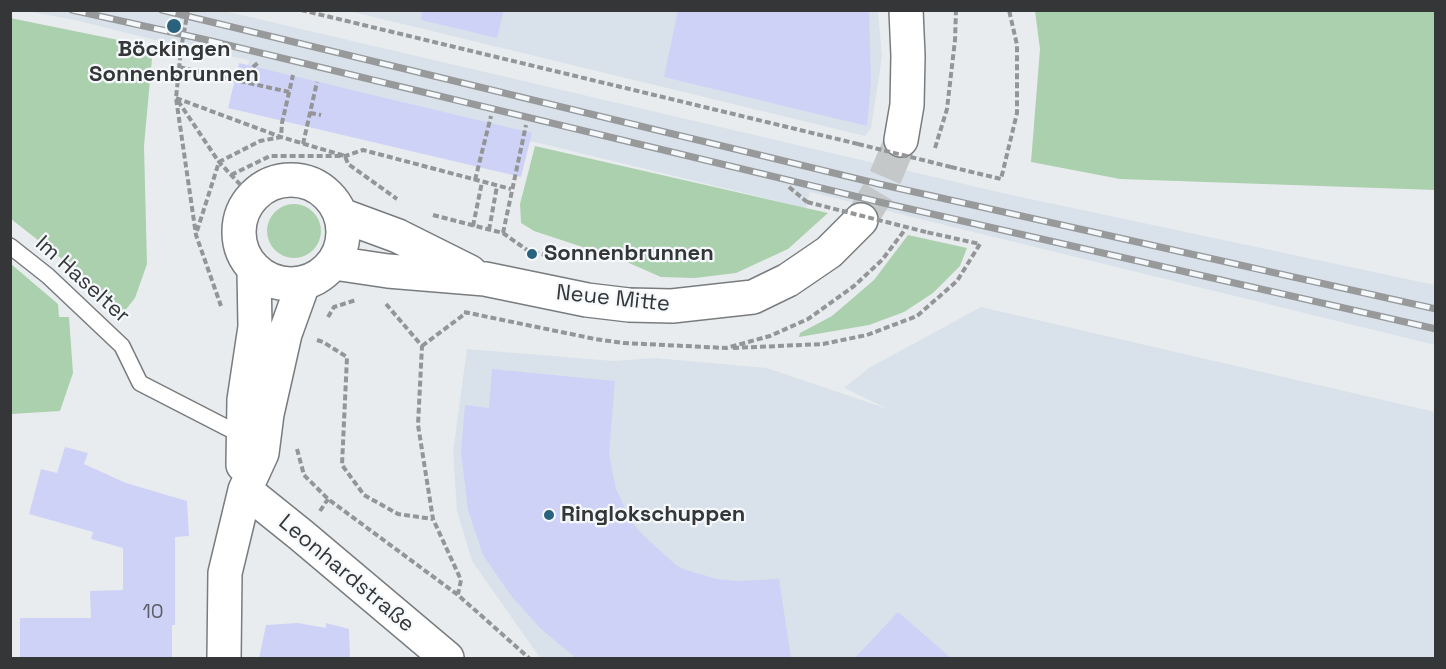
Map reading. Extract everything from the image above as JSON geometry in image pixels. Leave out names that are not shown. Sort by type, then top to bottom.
[{"type":"street","points":[[901,140],[907,105],[906,10]]},
{"type":"street","points":[[302,180],[326,192],[341,215],[344,240],[334,263],[320,276],[303,284],[276,284],[254,270],[239,247],[241,185],[302,180]]},
{"type":"street","name":"Neue Mitte","points":[[341,215],[398,236],[485,279]]},
{"type":"street","name":"Neue Mitte","points":[[334,263],[388,272],[485,279],[587,300],[629,305],[672,306],[753,297],[788,280],[830,252],[861,220]]},
{"type":"street","points":[[252,444],[244,400],[255,327],[254,270]]},
{"type":"street","points":[[224,658],[225,573],[252,444],[267,414],[285,334],[303,284]]},
{"type":"street","name":"Leonhardstraße","points":[[244,490],[447,658]]},
{"type":"lane","name":"Im Haselter","points":[[10,246],[48,276],[122,346],[140,383],[252,444]]},
{"type":"path","points":[[188,10],[176,98],[196,235],[223,312]]},
{"type":"path","points":[[301,10],[1001,179],[1017,112],[1017,45],[1009,10]]},
{"type":"path","points":[[935,149],[947,109],[956,10]]},
{"type":"path","points":[[231,79],[240,70],[247,72],[258,62]]},
{"type":"path","points":[[179,67],[289,92]]},
{"type":"path","points":[[281,137],[293,75]]},
{"type":"path","points":[[303,144],[317,81]]},
{"type":"path","points":[[176,98],[281,137],[345,156]]},
{"type":"path","points":[[176,98],[219,162],[241,185],[270,156],[345,156],[363,150],[512,189]]},
{"type":"path","points":[[310,113],[321,116]]},
{"type":"path","points":[[475,180],[491,117]]},
{"type":"path","points":[[503,233],[526,125]]},
{"type":"path","points":[[196,235],[219,162],[260,141],[281,137]]},
{"type":"path","points":[[345,156],[348,164],[402,203]]},
{"type":"path","points":[[473,226],[482,182]]},
{"type":"path","points":[[489,230],[497,186]]},
{"type":"path","points":[[726,348],[823,344],[867,334],[918,316],[957,280],[980,244],[807,202],[789,188]]},
{"type":"path","points":[[432,215],[503,233],[527,250],[562,260]]},
{"type":"path","points":[[393,301],[382,299],[422,346],[418,425],[433,519],[461,580],[458,595]]},
{"type":"path","points":[[455,311],[623,343]]},
{"type":"path","points":[[422,346],[466,312]]},
{"type":"path","points":[[313,339],[323,342],[347,357],[342,465],[364,495],[398,514],[433,519]]},
{"type":"path","points":[[297,448],[304,475],[328,499],[458,595],[529,658]]},
{"type":"shaded area","points":[[26,11],[224,11],[1007,194],[1435,285],[1435,345],[810,192],[806,208],[547,145],[245,77],[249,60],[195,50],[75,20]]},
{"type":"shaded area","points":[[349,11],[878,11],[882,57],[871,128],[865,136]]},
{"type":"shaded area","points":[[981,307],[1435,412],[1435,658],[540,658],[472,561],[457,511],[453,452],[467,349],[614,361],[655,358],[767,368],[888,409],[844,388],[869,368]]},
{"type":"green space","points":[[1035,11],[1435,11],[1435,190],[1120,179],[1031,162],[1040,49]]},
{"type":"green space","points":[[10,18],[153,47],[144,146],[147,264],[135,298],[123,313],[66,262],[11,219]]},
{"type":"green space","points":[[535,146],[828,213],[788,249],[736,273],[695,278],[661,277],[622,260],[534,231],[521,223],[520,204]]},
{"type":"green space","points":[[294,204],[304,206],[313,212],[319,221],[321,231],[319,241],[313,250],[304,256],[294,258],[284,256],[275,250],[269,241],[267,231],[269,221],[275,212],[284,206]]},
{"type":"green space","points":[[908,235],[967,248],[960,266],[933,293],[904,312],[869,325],[799,337],[800,333],[832,316],[874,280]]},
{"type":"green space","points":[[11,264],[58,304],[59,317],[69,317],[73,373],[60,411],[11,414]]},
{"type":"building","points":[[422,10],[504,10],[497,38],[421,20]]},
{"type":"building","points":[[678,10],[869,10],[871,82],[867,126],[664,77]]},
{"type":"building","points":[[239,63],[532,133],[521,177],[228,108]]},
{"type":"building","name":"Ringlokschuppen","points":[[492,369],[615,381],[609,454],[616,489],[631,521],[643,535],[683,569],[717,579],[739,581],[779,579],[791,658],[576,658],[542,630],[512,597],[483,555],[468,510],[461,452],[465,405],[489,408]]},
{"type":"building","points":[[65,447],[88,453],[84,464],[126,483],[187,501],[189,536],[175,537],[175,625],[172,625],[172,658],[20,658],[20,618],[91,618],[90,591],[123,590],[123,548],[91,539],[93,532],[29,514],[41,469],[57,473]]},
{"type":"building","points":[[898,612],[951,658],[855,658]]},
{"type":"building","points":[[298,623],[326,628],[326,623],[349,629],[350,658],[259,658],[266,625]]},
{"type":"tunnel","points":[[861,220],[881,187],[901,140]]},
{"type":"railway","points":[[72,10],[207,40],[875,201],[1436,329]]},
{"type":"railway","points":[[162,10],[879,184],[1436,309]]},
{"type":"place","name":"Böckingen Sonnenbrunnen","points":[[174,26]]},
{"type":"place","name":"Sonnenbrunnen","points":[[532,254]]},
{"type":"place","name":"Ringlokschuppen","points":[[549,515]]}]
